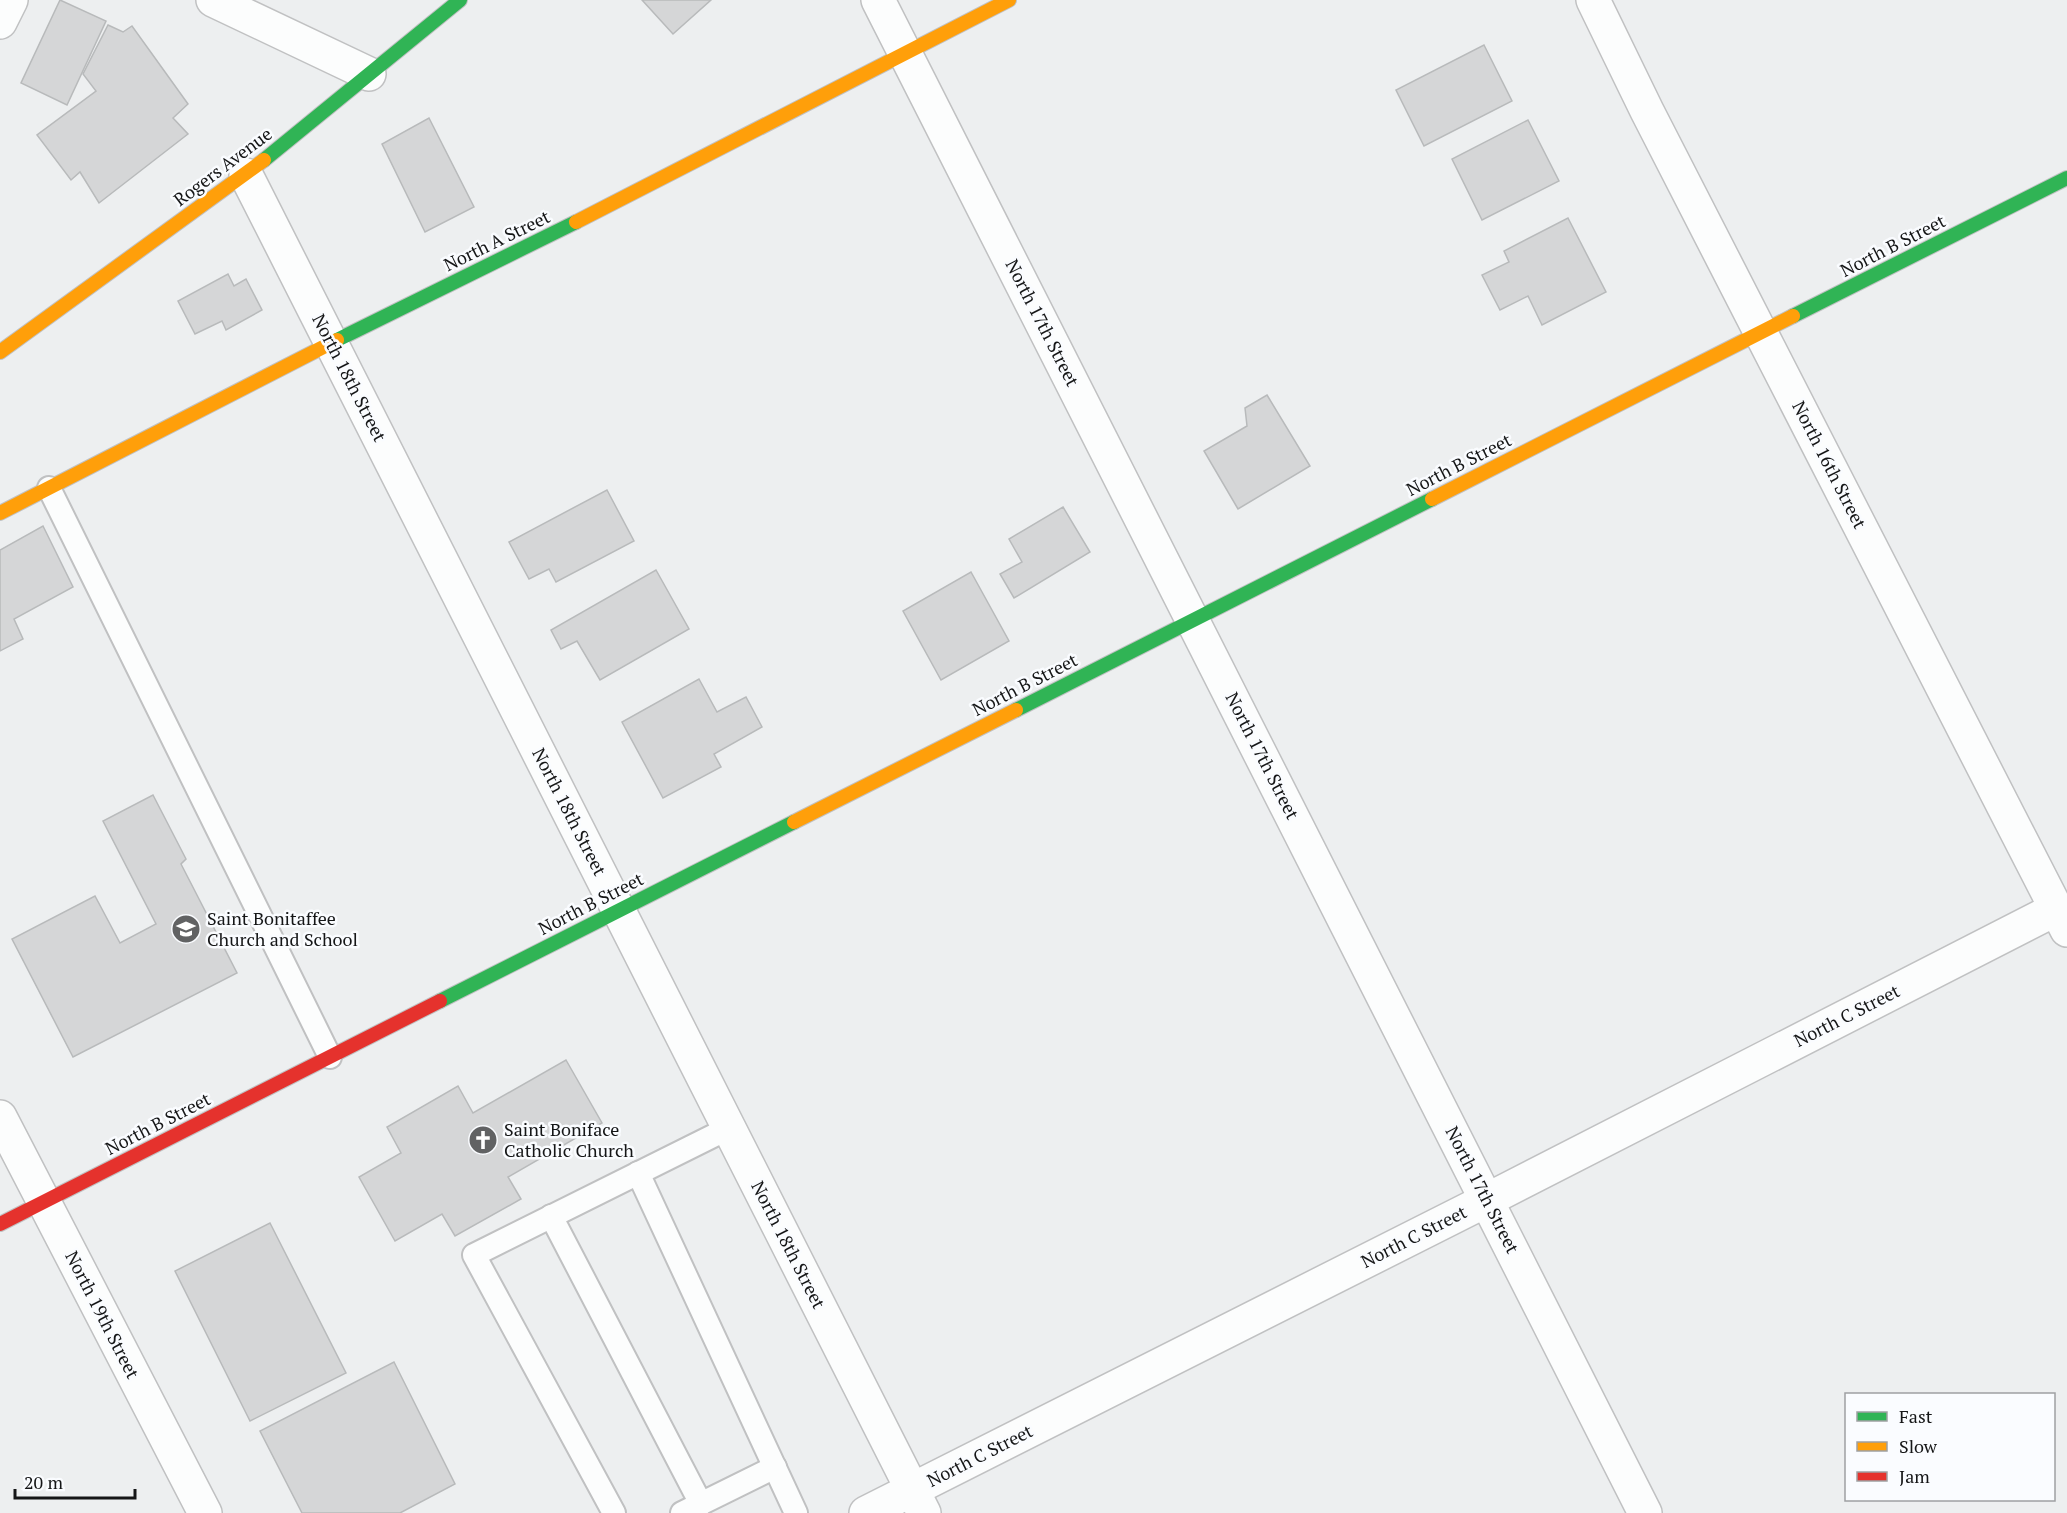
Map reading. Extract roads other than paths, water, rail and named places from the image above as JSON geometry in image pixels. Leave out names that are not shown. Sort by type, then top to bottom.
[{"type":"street","points":[[0,22],[11,0]]},
{"type":"street","points":[[213,0],[369,74]]},
{"type":"street","name":"Rogers Avenue","points":[[0,352],[246,175],[460,0]]},
{"type":"street","name":"North 17th Street","points":[[878,0],[1645,1513]]},
{"type":"street","name":"North A Street","points":[[0,513],[332,343],[639,191],[1009,0]]},
{"type":"street","name":"North 16th Street","points":[[1593,0],[1647,111],[2062,919]]},
{"type":"street","name":"North 18th Street","points":[[246,175],[918,1501]]},
{"type":"street","name":"North B Street","points":[[0,1224],[2067,178]]},
{"type":"street","name":"North C Street","points":[[866,1513],[918,1501],[1487,1200],[2062,919]]},
{"type":"street","name":"North 19th Street","points":[[0,1117],[205,1513]]},
{"type":"lane","points":[[49,488],[330,1057]]},
{"type":"lane","points":[[614,1513],[474,1255],[729,1128]]},
{"type":"lane","points":[[638,1173],[796,1513]]},
{"type":"lane","points":[[551,1216],[691,1508],[775,1467]]},
{"type":"place","name":"Saint Bonitaffee Church and School","points":[[186,929]]},
{"type":"place","name":"Saint Boniface Catholic Church","points":[[483,1140]]}]
